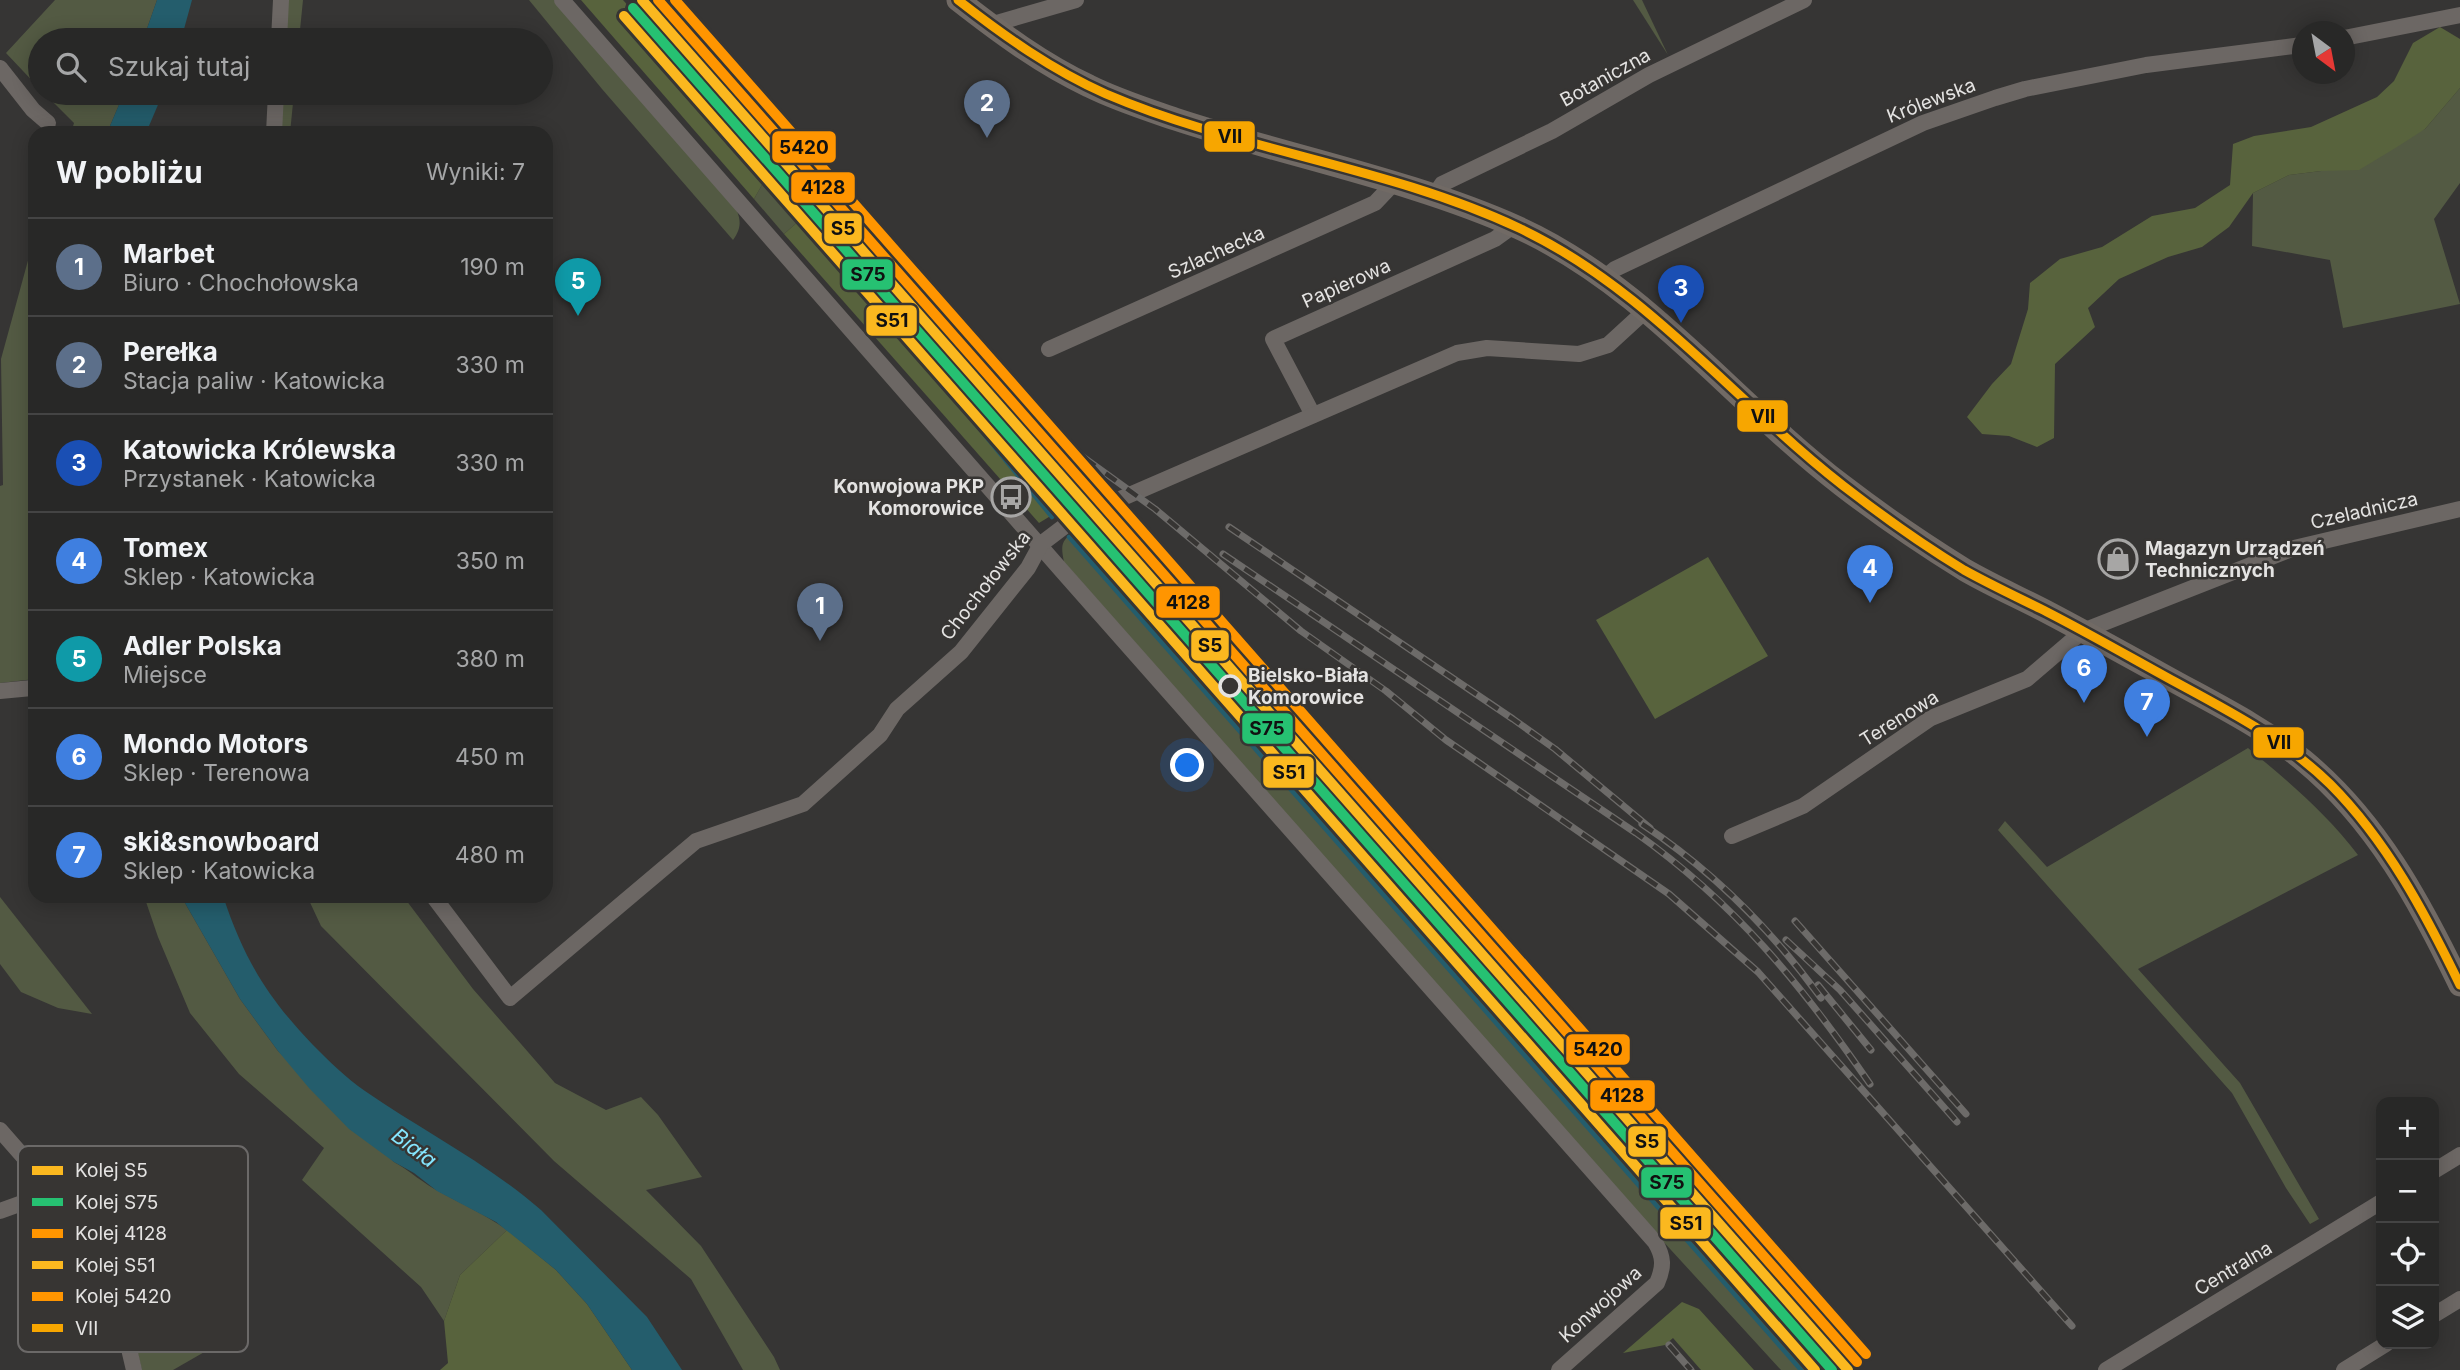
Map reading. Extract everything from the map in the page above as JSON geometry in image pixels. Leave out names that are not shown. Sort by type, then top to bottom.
[{"type":"street","points":[[280,28],[281,0]]},
{"type":"street","name":"Konwojowa","points":[[562,0],[1656,1242],[1662,1254],[1663,1270],[1657,1283],[1559,1370]]},
{"type":"street","points":[[958,0],[1044,61],[1090,87],[1137,106],[1393,184],[1513,226],[1539,238],[1603,279],[1840,485],[1907,533],[1968,572],[2083,631],[2271,735],[2306,762],[2350,807],[2389,856],[2455,961],[2460,985]]},
{"type":"street","points":[[990,25],[1076,0]]},
{"type":"street","name":"Botaniczna","points":[[1433,197],[1442,184],[1552,131],[1649,75],[1804,0]]},
{"type":"street","points":[[2355,36],[2460,15]]},
{"type":"street","name":"Królewska","points":[[1603,279],[1615,269],[1923,123],[1995,98],[2025,89],[2146,65],[2292,46]]},
{"type":"street","points":[[0,68],[28,104]]},
{"type":"street","points":[[29,105],[48,123]]},
{"type":"street","points":[[274,126],[275,105]]},
{"type":"street","name":"Szlachecka","points":[[1049,349],[1375,203],[1393,184]]},
{"type":"street","name":"Papierowa","points":[[1313,415],[1273,339],[1495,239],[1513,226]]},
{"type":"street","name":"Chochołowska","points":[[438,903],[510,998],[696,841],[803,804],[880,735],[897,709],[961,652],[1028,568],[1041,544],[1066,525],[1091,510],[1457,353],[1487,348],[1578,354],[1608,345],[1644,312]]},
{"type":"street","name":"Czeladnicza","points":[[2083,631],[2294,548],[2460,509]]},
{"type":"street","name":"Terenowa","points":[[1731,836],[1802,806],[1931,718],[2027,679],[2083,631]]},
{"type":"street","points":[[0,691],[28,688]]},
{"type":"street","points":[[0,1130],[18,1153]]},
{"type":"street","points":[[2439,1168],[2460,1155]]},
{"type":"street","points":[[0,1211],[18,1205]]},
{"type":"street","name":"Centralna","points":[[2106,1370],[2376,1205]]},
{"type":"street","points":[[2439,1312],[2460,1298]]},
{"type":"street","points":[[2344,1370],[2378,1349]]},
{"type":"street","points":[[130,1352],[134,1370]]},
{"type":"green space","points":[[55,0],[157,0],[147,28],[29,28]]},
{"type":"green space","points":[[286,0],[303,0],[300,28],[285,28]]},
{"type":"green space","points":[[529,0],[554,0],[735,206],[740,223],[733,240],[602,89]]},
{"type":"green space","points":[[581,0],[623,0],[772,167],[754,199]]},
{"type":"green space","points":[[1633,0],[1642,0],[1668,55]]},
{"type":"green space","points":[[2440,27],[2460,39],[2460,88],[2425,129],[2359,170],[2289,175],[2253,193],[2229,227],[2202,247],[2168,257],[2119,279],[2088,308],[2095,327],[2055,364],[2054,438],[2037,447],[2009,436],[1982,434],[1967,417],[2011,364],[2028,309],[2030,283],[2060,259],[2102,247],[2152,216],[2195,208],[2230,185],[2233,144],[2254,136],[2311,127],[2377,97],[2394,81],[2413,43]]},
{"type":"green space","points":[[28,29],[28,76],[6,53]]},
{"type":"green space","points":[[2460,88],[2460,183],[2434,219],[2460,304],[2343,328],[2330,260],[2252,246],[2253,193],[2289,175],[2321,171],[2425,129]]},
{"type":"green space","points":[[56,105],[119,105],[110,126],[73,126],[74,123]]},
{"type":"green space","points":[[280,105],[293,105],[291,126],[279,126]]},
{"type":"green space","points":[[772,167],[809,212],[784,234],[754,199]]},
{"type":"green space","points":[[809,212],[1057,512],[1039,523],[784,234]]},
{"type":"green space","points":[[28,261],[28,680],[0,683],[0,486],[3,485],[1,359]]},
{"type":"green space","points":[[1077,529],[1420,918],[1831,1370],[1781,1370],[1660,1238],[1064,562],[1063,542]]},
{"type":"green space","points":[[1708,557],[1768,656],[1655,719],[1596,620]]},
{"type":"green space","points":[[2248,748],[2320,812],[2358,855],[2138,969],[2240,1083],[2319,1219],[2310,1224],[2286,1188],[2232,1093],[1998,830],[2005,821],[2047,867]]},
{"type":"green space","points":[[0,897],[92,1014],[58,1008],[21,992],[0,964]]},
{"type":"green space","points":[[146,903],[185,903],[240,999],[278,1051],[394,1162],[434,1189],[507,1230],[460,1275],[444,1321],[421,1287],[302,1180],[324,1148],[239,1074],[190,1013]]},
{"type":"green space","points":[[310,903],[408,903],[473,989],[555,1083],[606,1110],[641,1097],[658,1115],[702,1177],[646,1190],[701,1246],[780,1370],[743,1370],[691,1279],[554,1161],[321,926]]},
{"type":"green space","points":[[507,1230],[556,1270],[587,1304],[632,1370],[440,1370],[448,1363],[444,1321],[460,1275]]},
{"type":"green space","points":[[1682,1302],[1699,1309],[1754,1370],[1701,1370],[1673,1338],[1665,1345],[1623,1353]]},
{"type":"green space","points":[[137,1352],[204,1352],[173,1370],[142,1370]]},
{"type":"water","points":[[157,0],[192,0],[184,28],[147,28]]},
{"type":"water","points":[[119,105],[158,105],[149,126],[110,126]]},
{"type":"water","name":"Biała","points":[[185,903],[225,903],[239,939],[259,976],[282,1010],[313,1045],[365,1091],[477,1162],[541,1210],[647,1317],[682,1370],[632,1370],[587,1304],[556,1270],[496,1222],[437,1191],[349,1129],[309,1088],[240,999]]},
{"type":"waterway","points":[[620,15],[770,187],[820,234],[1052,517]]},
{"type":"waterway","points":[[1069,537],[1801,1370]]},
{"type":"railway","points":[[771,147],[879,250],[1044,422],[1083,457],[1155,509],[1301,631],[1386,691],[1446,740],[1669,894],[1758,972],[2072,1326]]},
{"type":"railway","points":[[1229,527],[1555,749],[1650,828]]},
{"type":"railway","points":[[1223,554],[1672,860],[1736,917],[1765,948],[1792,979],[1870,1084]]},
{"type":"railway","points":[[1642,824],[1693,861],[1739,903],[1782,948],[1821,998]]},
{"type":"railway","points":[[1795,921],[1966,1114]]},
{"type":"railway","points":[[1786,940],[1840,990],[1957,1122]]},
{"type":"railway","points":[[1818,985],[1871,1050]]},
{"type":"railway","points":[[1669,1345],[1691,1370]]},
{"type":"rail line","name":"S5","points":[[642,0],[1848,1370]]},
{"type":"rail line","name":"4128","points":[[658,0],[1857,1362]]},
{"type":"rail line","name":"5420","points":[[675,0],[1866,1354]]},
{"type":"rail line","name":"S75","points":[[633,8],[1832,1370]]},
{"type":"rail line","name":"S51","points":[[624,16],[1815,1370]]},
{"type":"transit line","name":"VII","points":[[958,0],[1029,52],[1106,94],[1208,130],[1365,173],[1469,207],[1519,228],[1567,254],[1654,318],[1816,463],[1910,535],[1964,570],[2078,628],[2232,713],[2293,752],[2351,806],[2387,854],[2419,905],[2460,985]]},
{"type":"place","name":"Perełka","points":[[987,138]]},
{"type":"place","name":"Adler Polska","points":[[578,316]]},
{"type":"place","name":"Katowicka Królewska","points":[[1681,323]]},
{"type":"place","name":"Konwojowa PKP Komorowice","points":[[1011,497]]},
{"type":"place","name":"Magazyn Urządzeń Technicznych","points":[[2118,559]]},
{"type":"place","name":"Tomex","points":[[1870,603]]},
{"type":"place","name":"Marbet","points":[[820,641]]},
{"type":"place","name":"Bielsko-Biała Komorowice","points":[[1230,686]]},
{"type":"place","name":"Mondo Motors","points":[[2084,703]]},
{"type":"place","name":"ski&snowboard","points":[[2147,737]]}]
